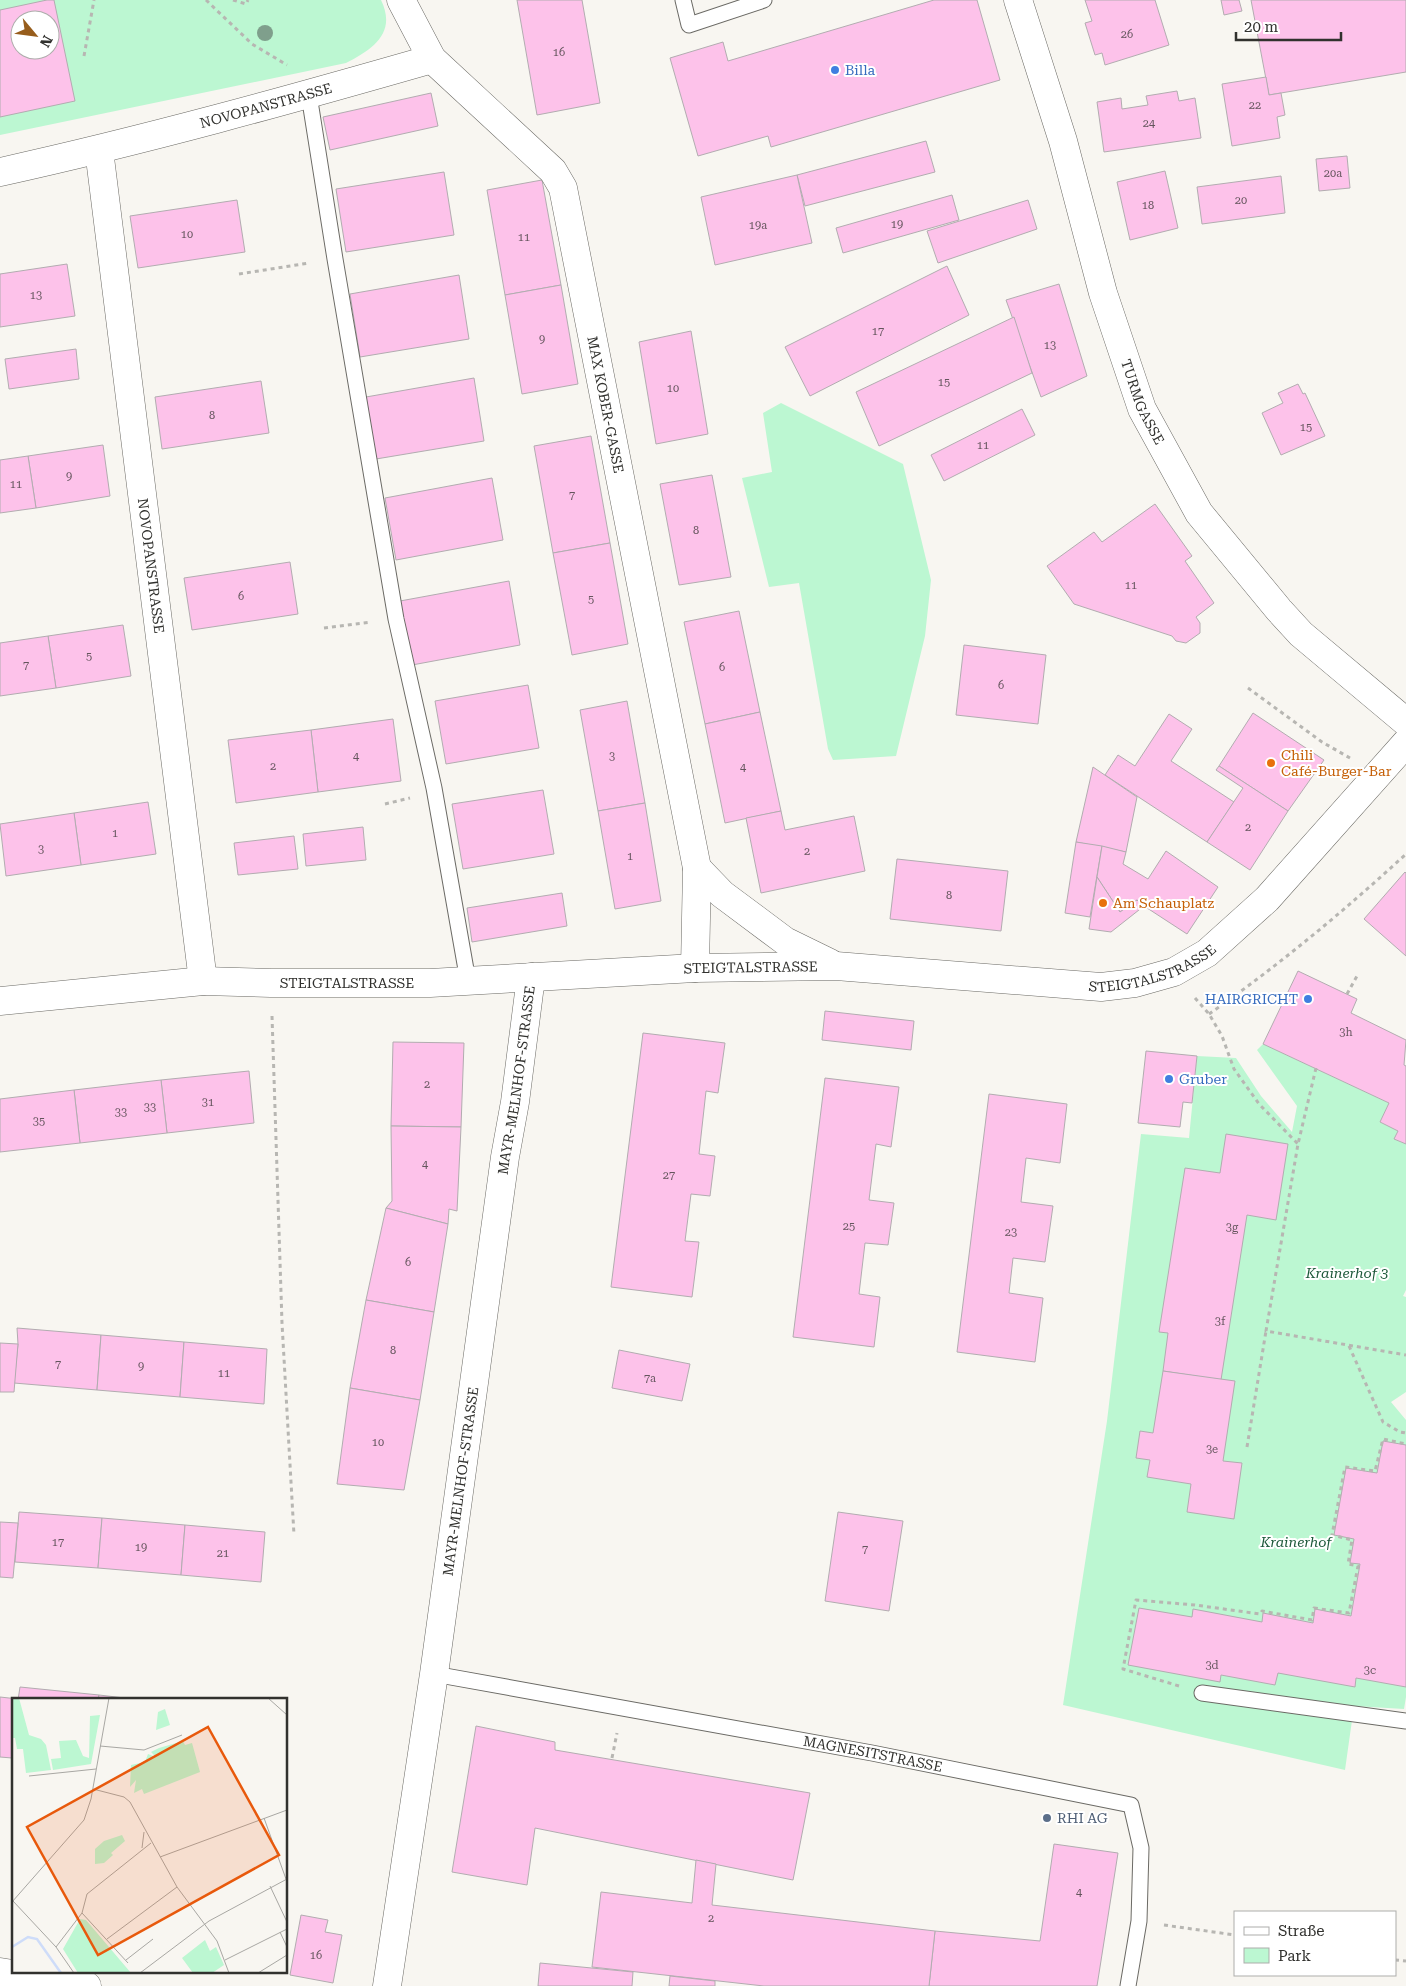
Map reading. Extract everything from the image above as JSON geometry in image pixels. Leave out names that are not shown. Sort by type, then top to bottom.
[{"type":"street","name":"MAX KOBER-GASSE","points":[[401,0],[432,59],[553,171],[563,188],[697,868],[694,968]]},
{"type":"street","name":"TURMGASSE","points":[[1018,0],[1063,140],[1103,293],[1142,409],[1199,513],[1279,610],[1308,640],[1406,722]]},
{"type":"street","name":"NOVOPANSTRASSE","points":[[0,172],[99,150],[309,95],[432,59]]},
{"type":"street","name":"NOVOPANSTRASSE","points":[[99,150],[203,981]]},
{"type":"street","name":"STEIGTALSTRASSE","points":[[0,1001],[203,981],[271,984],[468,981],[694,968],[836,966],[1101,987],[1134,983],[1174,972],[1207,953],[1267,899],[1406,743]]},
{"type":"street","points":[[697,868],[722,894],[785,941],[836,966]]},
{"type":"street","name":"MAYR-MELNHOF-STRASSE","points":[[388,1986],[434,1674],[531,977]]},
{"type":"street","points":[[12,1974],[87,1986]]},
{"type":"lane","points":[[683,0],[689,25],[764,0]]},
{"type":"lane","points":[[309,95],[396,619],[434,788],[468,981]]},
{"type":"lane","name":"MAGNESITSTRASSE","points":[[434,1674],[872,1753],[1131,1805],[1141,1848],[1139,1921],[1128,1986]]},
{"type":"lane","points":[[1202,1693],[1406,1721]]},
{"type":"path","points":[[84,56],[94,0]]},
{"type":"path","points":[[206,0],[252,44],[299,73],[309,95]]},
{"type":"path","points":[[233,0],[246,4],[248,0]]},
{"type":"path","points":[[239,274],[335,259]]},
{"type":"path","points":[[324,628],[396,619]]},
{"type":"path","points":[[1248,688],[1322,742]]},
{"type":"path","points":[[1209,1014],[1367,890],[1406,854]]},
{"type":"path","points":[[1174,972],[1209,1014],[1222,1036],[1234,1069],[1259,1104],[1298,1144]]},
{"type":"path","points":[[1347,994],[1357,976]]},
{"type":"path","points":[[271,984],[282,1323],[294,1535]]},
{"type":"path","points":[[1247,1447],[1298,1144],[1316,1068]]},
{"type":"path","points":[[1266,1331],[1406,1355]]},
{"type":"path","points":[[1349,1346],[1383,1422],[1400,1432],[1406,1433]]},
{"type":"path","points":[[1202,1693],[1123,1669],[1136,1600],[1196,1605],[1260,1614],[1262,1611],[1312,1620],[1314,1608],[1349,1613],[1358,1566],[1348,1564],[1352,1540],[1332,1535],[1345,1467],[1375,1471],[1383,1439],[1406,1444]]},
{"type":"path","points":[[612,1758],[616,1738]]},
{"type":"path","points":[[1139,1921],[1234,1935]]},
{"type":"green space","points":[[0,0],[381,0],[386,22],[380,39],[365,52],[346,63],[0,135]]},
{"type":"green space","points":[[781,403],[903,464],[931,580],[925,636],[896,756],[833,760],[828,749],[799,583],[769,587],[742,478],[772,472],[763,413]]},
{"type":"green space","name":"Krainerhof","points":[[1263,1044],[1389,1103],[1380,1122],[1398,1131],[1394,1139],[1406,1144],[1406,1290],[1403,1296],[1406,1297],[1406,1392],[1391,1402],[1406,1420],[1406,1697],[1404,1709],[1354,1706],[1345,1770],[1063,1705],[1107,1421],[1141,1134],[1189,1138],[1197,1056],[1236,1058],[1261,1096],[1292,1132],[1297,1106],[1257,1050]]},
{"type":"building","points":[[54,0],[56,10],[10,10],[10,60],[60,60],[60,29],[75,101],[0,117],[0,10]]},
{"type":"building","points":[[517,0],[582,0],[600,103],[537,115]]},
{"type":"building","name":"Billa","points":[[934,0],[977,0],[1000,80],[771,147],[768,136],[698,156],[670,58],[723,42],[728,61]]},
{"type":"building","points":[[1085,0],[1155,0],[1169,45],[1105,65],[1102,53],[1095,55],[1085,23],[1092,21]]},
{"type":"building","points":[[1221,0],[1239,0],[1242,11],[1224,15]]},
{"type":"building","points":[[1251,0],[1406,0],[1406,72],[1269,95]]},
{"type":"building","points":[[1266,77],[1269,95],[1281,93],[1285,115],[1277,117],[1280,138],[1232,146],[1222,84]]},
{"type":"building","points":[[1177,91],[1179,101],[1195,98],[1201,138],[1104,152],[1097,102],[1121,98],[1122,109],[1148,105],[1146,96]]},
{"type":"building","points":[[431,93],[438,126],[330,150],[323,117]]},
{"type":"building","points":[[926,141],[935,172],[805,206],[797,175]]},
{"type":"building","points":[[1347,156],[1350,188],[1319,191],[1316,159]]},
{"type":"building","points":[[1165,171],[1178,228],[1130,240],[1117,182]]},
{"type":"building","points":[[444,172],[454,235],[346,252],[336,189]]},
{"type":"building","points":[[797,175],[812,243],[715,265],[701,197]]},
{"type":"building","points":[[1281,176],[1285,213],[1202,224],[1197,187]]},
{"type":"building","points":[[542,180],[561,285],[505,295],[487,190]]},
{"type":"building","points":[[952,195],[959,220],[843,253],[836,228]]},
{"type":"building","points":[[237,200],[245,252],[138,268],[130,216]]},
{"type":"building","points":[[1028,200],[1037,229],[938,263],[927,231]]},
{"type":"building","points":[[67,264],[75,316],[0,327],[0,274]]},
{"type":"building","points":[[947,266],[969,315],[810,396],[785,347]]},
{"type":"building","points":[[459,275],[469,339],[360,357],[350,294]]},
{"type":"building","points":[[1059,284],[1087,376],[1041,397],[1006,300]]},
{"type":"building","points":[[561,285],[578,384],[522,394],[505,295]]},
{"type":"building","points":[[1014,317],[1032,373],[879,446],[856,392]]},
{"type":"building","points":[[691,331],[708,434],[656,444],[639,342]]},
{"type":"building","points":[[76,349],[79,379],[9,389],[5,359]]},
{"type":"building","points":[[474,378],[484,441],[376,459],[366,397]]},
{"type":"building","points":[[261,381],[269,433],[162,449],[155,397]]},
{"type":"building","points":[[1298,384],[1303,394],[1305,393],[1325,436],[1281,455],[1262,413],[1283,403],[1278,393]]},
{"type":"building","points":[[1022,409],[1035,435],[944,481],[931,455]]},
{"type":"building","points":[[591,436],[610,543],[553,553],[534,446]]},
{"type":"building","points":[[103,445],[110,496],[36,508],[28,456]]},
{"type":"building","points":[[28,456],[36,508],[0,513],[0,460]]},
{"type":"building","points":[[712,475],[731,577],[679,585],[660,484]]},
{"type":"building","points":[[492,478],[503,540],[396,560],[385,498]]},
{"type":"building","points":[[1155,504],[1192,556],[1185,561],[1214,603],[1196,617],[1200,623],[1200,633],[1186,643],[1176,641],[1172,636],[1074,604],[1047,566],[1094,532],[1102,542]]},
{"type":"building","points":[[610,543],[628,644],[572,655],[553,553]]},
{"type":"building","points":[[290,562],[298,614],[192,630],[184,578]]},
{"type":"building","points":[[509,581],[520,645],[412,665],[400,601]]},
{"type":"building","points":[[739,611],[760,712],[705,724],[684,622]]},
{"type":"building","points":[[123,625],[131,676],[56,688],[48,636]]},
{"type":"building","points":[[48,636],[56,688],[0,696],[0,643]]},
{"type":"building","points":[[964,645],[1046,655],[1038,724],[956,715]]},
{"type":"building","points":[[528,685],[539,748],[446,764],[435,701]]},
{"type":"building","points":[[627,701],[645,803],[598,811],[580,710]]},
{"type":"building","points":[[760,712],[781,811],[725,823],[705,724]]},
{"type":"building","name":"Chili Café-Burger-Bar","points":[[1253,713],[1324,760],[1288,811],[1219,766]]},
{"type":"building","points":[[1169,714],[1192,729],[1171,761],[1234,802],[1207,842],[1105,775],[1118,755],[1135,766]]},
{"type":"building","points":[[393,719],[401,781],[318,792],[311,730]]},
{"type":"building","points":[[311,730],[318,792],[236,803],[228,740]]},
{"type":"building","points":[[1219,766],[1288,811],[1250,870],[1207,842],[1243,788],[1216,770]]},
{"type":"building","points":[[1093,767],[1137,797],[1126,852],[1076,842]]},
{"type":"building","points":[[543,790],[554,854],[463,869],[452,804]]},
{"type":"building","points":[[148,802],[156,854],[81,865],[74,813]]},
{"type":"building","points":[[645,803],[661,901],[615,909],[598,811]]},
{"type":"building","points":[[781,811],[785,830],[854,816],[865,871],[761,893],[746,818]]},
{"type":"building","points":[[74,813],[81,865],[6,876],[0,824]]},
{"type":"building","points":[[363,827],[366,860],[306,866],[303,834]]},
{"type":"building","points":[[294,836],[298,869],[238,875],[234,843]]},
{"type":"building","points":[[1076,842],[1102,846],[1090,917],[1065,913]]},
{"type":"building","points":[[1102,846],[1126,852],[1123,864],[1148,879],[1166,851],[1218,887],[1187,934],[1137,900],[1120,912],[1097,877]]},
{"type":"building","points":[[897,859],[1008,871],[1001,931],[890,919]]},
{"type":"building","points":[[1406,873],[1406,956],[1364,919]]},
{"type":"building","name":"Am Schauplatz","points":[[1097,877],[1120,912],[1137,900],[1144,906],[1111,932],[1089,929]]},
{"type":"building","points":[[562,893],[567,926],[472,942],[467,908]]},
{"type":"building","points":[[1298,971],[1357,999],[1351,1013],[1406,1040],[1404,1065],[1406,1066],[1406,1144],[1394,1139],[1398,1131],[1380,1122],[1389,1103],[1263,1044]]},
{"type":"building","points":[[825,1011],[914,1021],[911,1050],[822,1040]]},
{"type":"building","points":[[643,1033],[725,1043],[718,1093],[706,1091],[699,1154],[715,1156],[710,1196],[691,1194],[685,1241],[699,1242],[692,1297],[611,1287]]},
{"type":"building","points":[[393,1042],[464,1043],[461,1127],[391,1126]]},
{"type":"building","name":"Gruber","points":[[1146,1051],[1197,1056],[1192,1103],[1183,1102],[1180,1127],[1138,1123]]},
{"type":"building","points":[[249,1071],[254,1123],[167,1133],[161,1080]]},
{"type":"building","points":[[825,1078],[899,1087],[891,1147],[876,1144],[869,1200],[894,1203],[888,1245],[865,1243],[859,1294],[880,1297],[874,1347],[793,1337]]},
{"type":"building","points":[[161,1080],[167,1133],[80,1143],[74,1090]]},
{"type":"building","points":[[74,1090],[80,1143],[0,1152],[0,1099]]},
{"type":"building","points":[[989,1094],[1067,1104],[1060,1163],[1026,1158],[1021,1202],[1053,1206],[1045,1262],[1013,1258],[1009,1293],[1043,1298],[1035,1362],[957,1352]]},
{"type":"building","points":[[391,1126],[461,1127],[457,1211],[449,1209],[448,1224],[386,1208],[392,1201]]},
{"type":"building","points":[[1226,1134],[1288,1144],[1276,1220],[1247,1215],[1221,1380],[1163,1371],[1168,1333],[1159,1332],[1185,1168],[1220,1173]]},
{"type":"building","points":[[386,1208],[448,1224],[434,1312],[366,1300]]},
{"type":"building","points":[[366,1300],[434,1312],[420,1400],[350,1388]]},
{"type":"building","points":[[17,1328],[101,1335],[97,1390],[14,1383],[18,1344]]},
{"type":"building","points":[[101,1335],[184,1342],[180,1397],[97,1390]]},
{"type":"building","points":[[184,1342],[267,1349],[264,1404],[180,1397]]},
{"type":"building","points":[[0,1343],[18,1344],[14,1392],[0,1392]]},
{"type":"building","points":[[619,1350],[690,1364],[682,1401],[612,1388]]},
{"type":"building","points":[[1163,1371],[1235,1381],[1223,1461],[1242,1463],[1234,1519],[1187,1512],[1191,1484],[1147,1477],[1150,1460],[1136,1458],[1140,1431],[1153,1433]]},
{"type":"building","points":[[350,1388],[420,1400],[404,1490],[337,1484]]},
{"type":"building","points":[[1383,1441],[1406,1445],[1406,1687],[1356,1678],[1355,1687],[1278,1673],[1275,1685],[1221,1675],[1220,1682],[1128,1665],[1139,1608],[1192,1617],[1193,1609],[1262,1622],[1263,1613],[1313,1623],[1315,1609],[1351,1616],[1360,1564],[1350,1563],[1354,1539],[1334,1535],[1346,1468],[1377,1473]]},
{"type":"building","points":[[19,1512],[102,1518],[98,1568],[15,1562]]},
{"type":"building","points":[[838,1512],[903,1521],[889,1611],[825,1601]]},
{"type":"building","points":[[102,1518],[185,1525],[181,1575],[98,1568]]},
{"type":"building","points":[[0,1522],[18,1523],[13,1578],[0,1577]]},
{"type":"building","points":[[185,1525],[265,1532],[261,1582],[181,1575]]},
{"type":"building","points":[[20,1687],[99,1695],[98,1698],[18,1698]]},
{"type":"building","points":[[99,1695],[125,1698],[98,1698]]},
{"type":"building","points":[[0,1697],[12,1698],[12,1758],[0,1757]]},
{"type":"building","points":[[476,1726],[555,1742],[555,1750],[810,1793],[793,1880],[535,1828],[527,1885],[452,1872]]},
{"type":"building","points":[[1054,1844],[1118,1853],[1097,1986],[929,1986],[935,1931],[1040,1941]]},
{"type":"building","points":[[696,1860],[716,1864],[712,1905],[935,1931],[929,1986],[764,1986],[592,1967],[601,1892],[692,1903]]},
{"type":"building","points":[[301,1915],[328,1920],[325,1932],[342,1935],[333,1983],[290,1975]]},
{"type":"building","points":[[540,1963],[633,1972],[632,1986],[538,1986]]},
{"type":"building","points":[[670,1976],[715,1981],[715,1986],[669,1986]]},
{"type":"place","name":"Billa","points":[[835,70]]},
{"type":"place","name":"Chili Café-Burger-Bar","points":[[1271,763]]},
{"type":"place","name":"Am Schauplatz","points":[[1103,903]]},
{"type":"place","name":"HAIRGRICHT","points":[[1308,999]]},
{"type":"place","name":"Gruber","points":[[1169,1079]]},
{"type":"place","name":"RHI AG","points":[[1047,1818]]},
{"type":"park label","name":"Krainerhof 3","points":[[1347,1273]]}]
